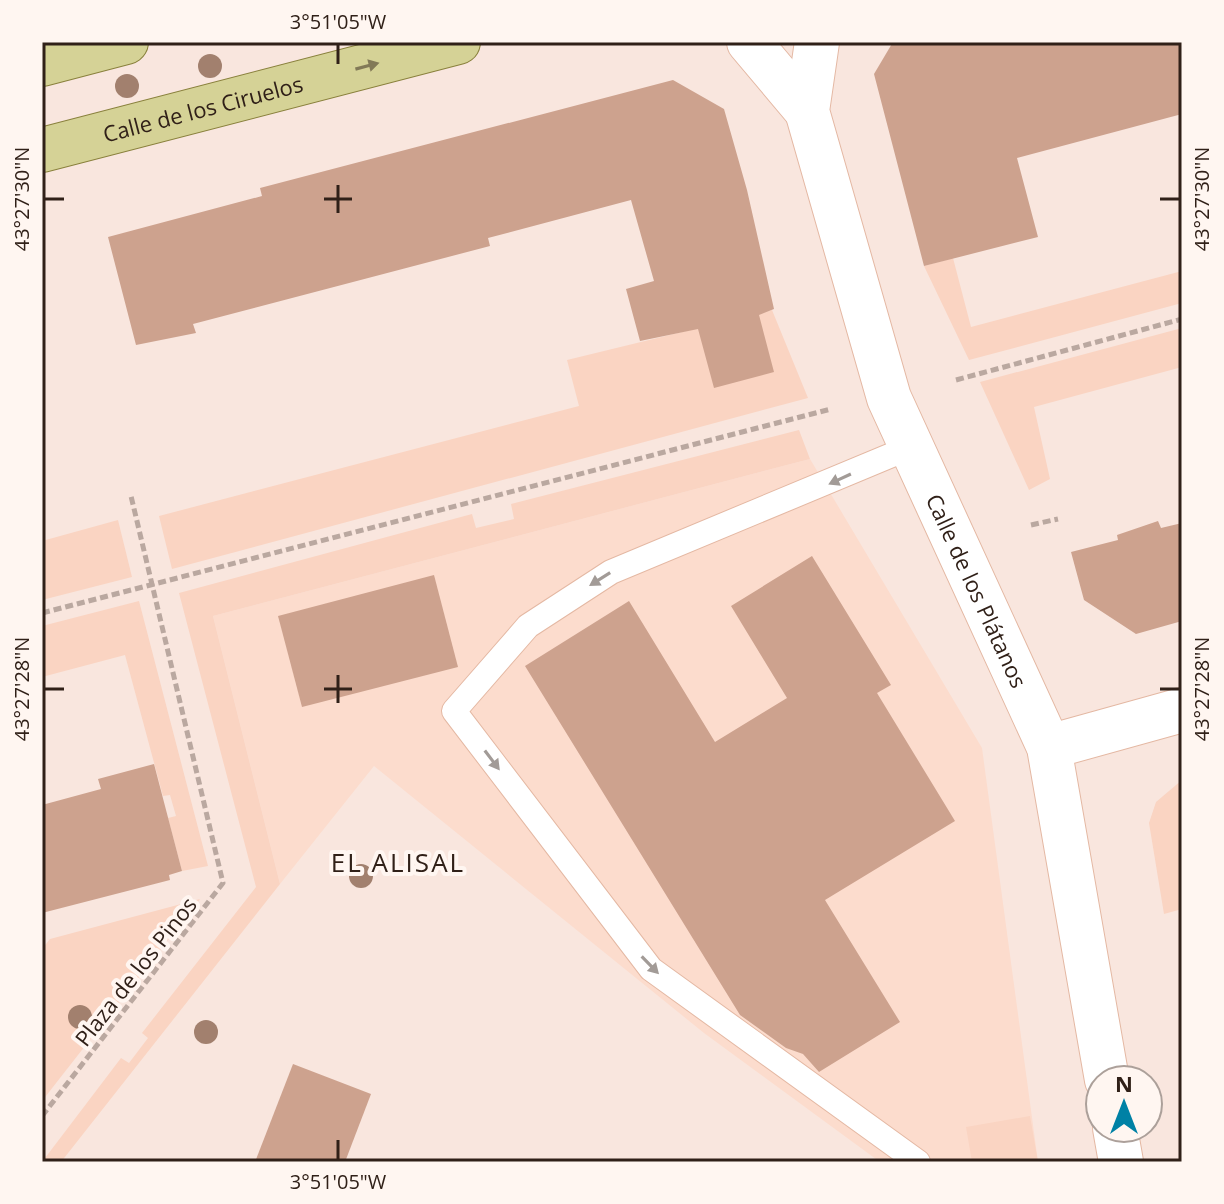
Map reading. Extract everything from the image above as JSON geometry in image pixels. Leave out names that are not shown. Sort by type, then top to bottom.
[{"type":"main road","points":[[42,64],[126,42]]},
{"type":"main road","name":"Calle de los Ciruelos","points":[[42,150],[458,42]]},
{"type":"street","name":"Calle de los Plátanos","points":[[749,42],[807,111],[889,398],[1049,747],[1104,1064]]},
{"type":"street","name":"Calle de los Plátanos","points":[[807,111],[817,42]]},
{"type":"street","points":[[1049,747],[1182,710]]},
{"type":"lane","points":[[911,447],[611,572],[528,626],[454,711],[651,969],[918,1162]]},
{"type":"path","points":[[956,380],[1182,319]]},
{"type":"path","points":[[42,613],[831,409]]},
{"type":"path","points":[[131,496],[152,585]]},
{"type":"path","points":[[1031,525],[1058,519]]},
{"type":"path","name":"Plaza de los Pinos","points":[[42,1116],[223,883],[152,585]]},
{"type":"shaded area","points":[[953,258],[971,327],[1182,271],[1182,303],[969,360],[924,266]]},
{"type":"shaded area","points":[[772,310],[808,398],[172,569],[159,516],[579,406],[567,360]]},
{"type":"shaded area","points":[[1182,328],[1182,367],[1034,407],[1050,479],[1029,490],[980,382]]},
{"type":"shaded area","points":[[799,430],[810,459],[213,616],[280,884],[61,1162],[42,1162],[121,1058],[129,1063],[148,1038],[142,1033],[256,887],[179,593],[472,514],[476,528],[514,519],[511,504]]},
{"type":"shaded area","points":[[810,459],[982,748],[1038,1162],[880,1162],[704,1033],[374,766],[280,884],[213,616]]},
{"type":"shaded area","points":[[118,520],[132,577],[42,600],[42,541]]},
{"type":"shaded area","points":[[139,601],[208,866],[182,871],[168,818],[176,816],[170,795],[163,796],[125,655],[42,677],[42,626]]},
{"type":"shaded area","points":[[1182,780],[1182,909],[1164,914],[1149,823],[1156,802]]},
{"type":"shaded area","points":[[200,899],[42,1101],[42,949],[50,939]]},
{"type":"shaded area","points":[[1030,1116],[1038,1162],[972,1162],[966,1127]]},
{"type":"building","points":[[893,42],[1182,42],[1182,114],[1017,158],[1038,237],[924,266],[874,74]]},
{"type":"building","points":[[673,80],[724,109],[747,190],[774,309],[759,315],[774,372],[714,388],[698,329],[640,341],[626,289],[654,281],[631,200],[488,238],[490,246],[193,324],[196,333],[136,345],[108,237],[262,196],[260,188]]},
{"type":"building","points":[[1158,521],[1161,528],[1182,523],[1182,621],[1136,634],[1084,600],[1071,552],[1118,540],[1117,535]]},
{"type":"building","points":[[812,556],[891,685],[877,693],[955,821],[825,900],[900,1022],[819,1072],[803,1054],[786,1048],[740,1015],[525,666],[629,601],[715,742],[787,698],[731,606]]},
{"type":"building","points":[[434,575],[458,667],[302,707],[278,616]]},
{"type":"building","points":[[154,764],[182,871],[169,875],[170,880],[42,913],[42,805],[101,789],[98,779]]},
{"type":"building","points":[[293,1064],[371,1094],[345,1162],[255,1162]]},
{"type":"district","name":"EL ALISAL","points":[[398,862]]}]
